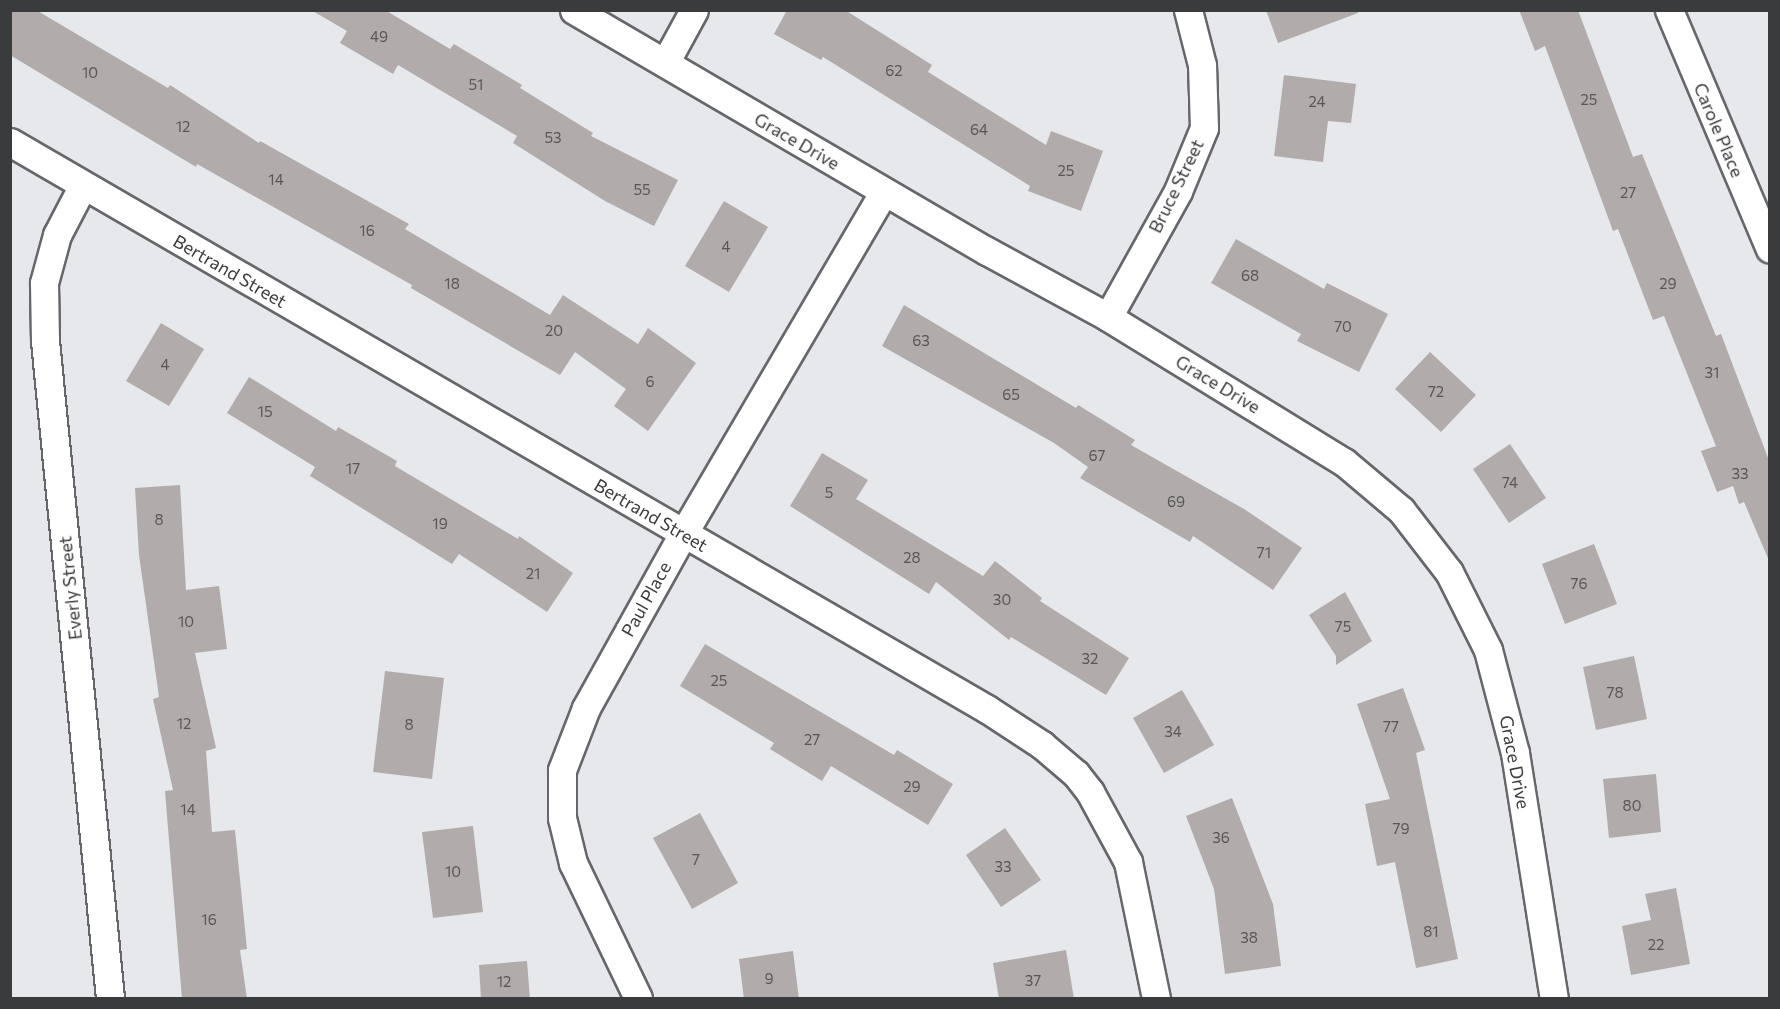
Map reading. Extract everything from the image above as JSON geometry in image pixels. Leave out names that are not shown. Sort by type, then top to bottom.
[{"type":"street","name":"Grace Drive","points":[[574,10],[884,192],[1107,317],[1344,462],[1401,510],[1449,572],[1471,608],[1502,695],[1515,753],[1554,999]]},
{"type":"street","points":[[665,63],[694,10]]},
{"type":"street","name":"Bruce Street","points":[[1107,317],[1178,190],[1204,128],[1202,65],[1188,10]]},
{"type":"street","name":"Carole Place","points":[[1668,10],[1770,249]]},
{"type":"street","name":"Bertrand Street","points":[[10,142],[987,709],[1064,763],[1090,792],[1128,862],[1156,999]]},
{"type":"street","name":"Everly Street","points":[[83,185],[57,235],[44,283],[45,341],[110,999]]},
{"type":"street","name":"Paul Place","points":[[638,999],[573,863],[562,818],[562,770],[586,708],[683,534],[884,192]]},
{"type":"building","points":[[10,10],[36,10],[168,88],[170,85],[259,143],[260,141],[409,224],[405,229],[550,315],[563,295],[638,344],[648,328],[696,363],[648,431],[614,406],[626,389],[575,352],[560,375],[411,288],[412,285],[197,164],[196,167],[10,55]]},
{"type":"building","points":[[311,10],[385,10],[450,49],[454,44],[522,85],[520,88],[593,133],[591,136],[678,180],[654,226],[605,201],[513,143],[517,136],[398,65],[393,74],[340,43],[347,31]]},
{"type":"building","points":[[787,10],[845,10],[932,65],[928,72],[1046,145],[1051,131],[1103,151],[1081,211],[1028,191],[1030,186],[823,57],[821,60],[774,34]]},
{"type":"building","points":[[1266,10],[1358,10],[1358,13],[1278,43]]},
{"type":"building","points":[[1519,10],[1578,10],[1633,157],[1642,154],[1716,336],[1721,334],[1770,463],[1770,563],[1744,502],[1739,504],[1733,486],[1717,492],[1701,451],[1716,446],[1664,316],[1653,320],[1618,229],[1613,231],[1545,46],[1535,51]]},
{"type":"building","points":[[1284,75],[1356,84],[1351,123],[1328,121],[1323,162],[1274,156]]},
{"type":"building","points":[[724,201],[768,227],[729,292],[685,266]]},
{"type":"building","points":[[1236,239],[1324,289],[1327,283],[1388,314],[1359,372],[1297,341],[1301,334],[1211,283]]},
{"type":"building","points":[[904,305],[1076,408],[1078,405],[1135,440],[1131,445],[1244,509],[1302,548],[1273,590],[1193,536],[1190,542],[1080,478],[1088,467],[1054,443],[882,346]]},
{"type":"building","points":[[161,323],[204,349],[169,406],[126,381]]},
{"type":"building","points":[[1430,352],[1476,395],[1441,432],[1395,389]]},
{"type":"building","points":[[249,377],[336,431],[338,427],[397,461],[395,466],[518,539],[519,536],[573,573],[547,612],[459,554],[452,564],[310,476],[315,467],[227,413]]},
{"type":"building","points":[[1510,444],[1546,498],[1509,523],[1473,469]]},
{"type":"building","points":[[822,453],[868,480],[856,499],[983,576],[995,561],[1042,598],[1040,601],[1129,658],[1106,695],[1011,637],[1009,640],[936,582],[929,594],[790,506]]},
{"type":"building","points":[[180,485],[186,590],[219,586],[227,649],[195,653],[216,748],[206,751],[212,832],[235,830],[247,949],[240,950],[247,999],[182,999],[165,791],[173,790],[153,699],[159,697],[139,555],[135,488]]},
{"type":"building","points":[[1594,544],[1617,604],[1565,624],[1542,564]]},
{"type":"building","points":[[1345,592],[1372,641],[1336,665],[1336,656],[1309,615]]},
{"type":"building","points":[[705,644],[894,755],[897,750],[953,784],[928,825],[831,766],[822,781],[770,749],[774,743],[680,686]]},
{"type":"building","points":[[1634,656],[1647,719],[1596,730],[1583,667]]},
{"type":"building","points":[[385,671],[444,678],[432,779],[373,772]]},
{"type":"building","points":[[1403,688],[1425,750],[1416,753],[1458,959],[1416,968],[1395,862],[1377,866],[1365,804],[1390,799],[1357,704]]},
{"type":"building","points":[[1182,690],[1214,745],[1164,773],[1133,718]]},
{"type":"building","points":[[1656,774],[1661,832],[1609,838],[1603,779]]},
{"type":"building","points":[[1232,798],[1273,904],[1281,966],[1225,974],[1214,889],[1186,816]]},
{"type":"building","points":[[700,813],[738,883],[692,909],[653,838]]},
{"type":"building","points":[[473,826],[483,912],[433,918],[422,832]]},
{"type":"building","points":[[1005,828],[1041,880],[1001,907],[966,855]]},
{"type":"building","points":[[1676,888],[1690,964],[1631,975],[1622,926],[1651,920],[1645,894]]},
{"type":"building","points":[[1066,950],[1074,999],[999,999],[993,963]]},
{"type":"building","points":[[793,951],[799,999],[744,999],[739,959]]},
{"type":"building","points":[[527,961],[530,999],[481,999],[479,965]]}]
